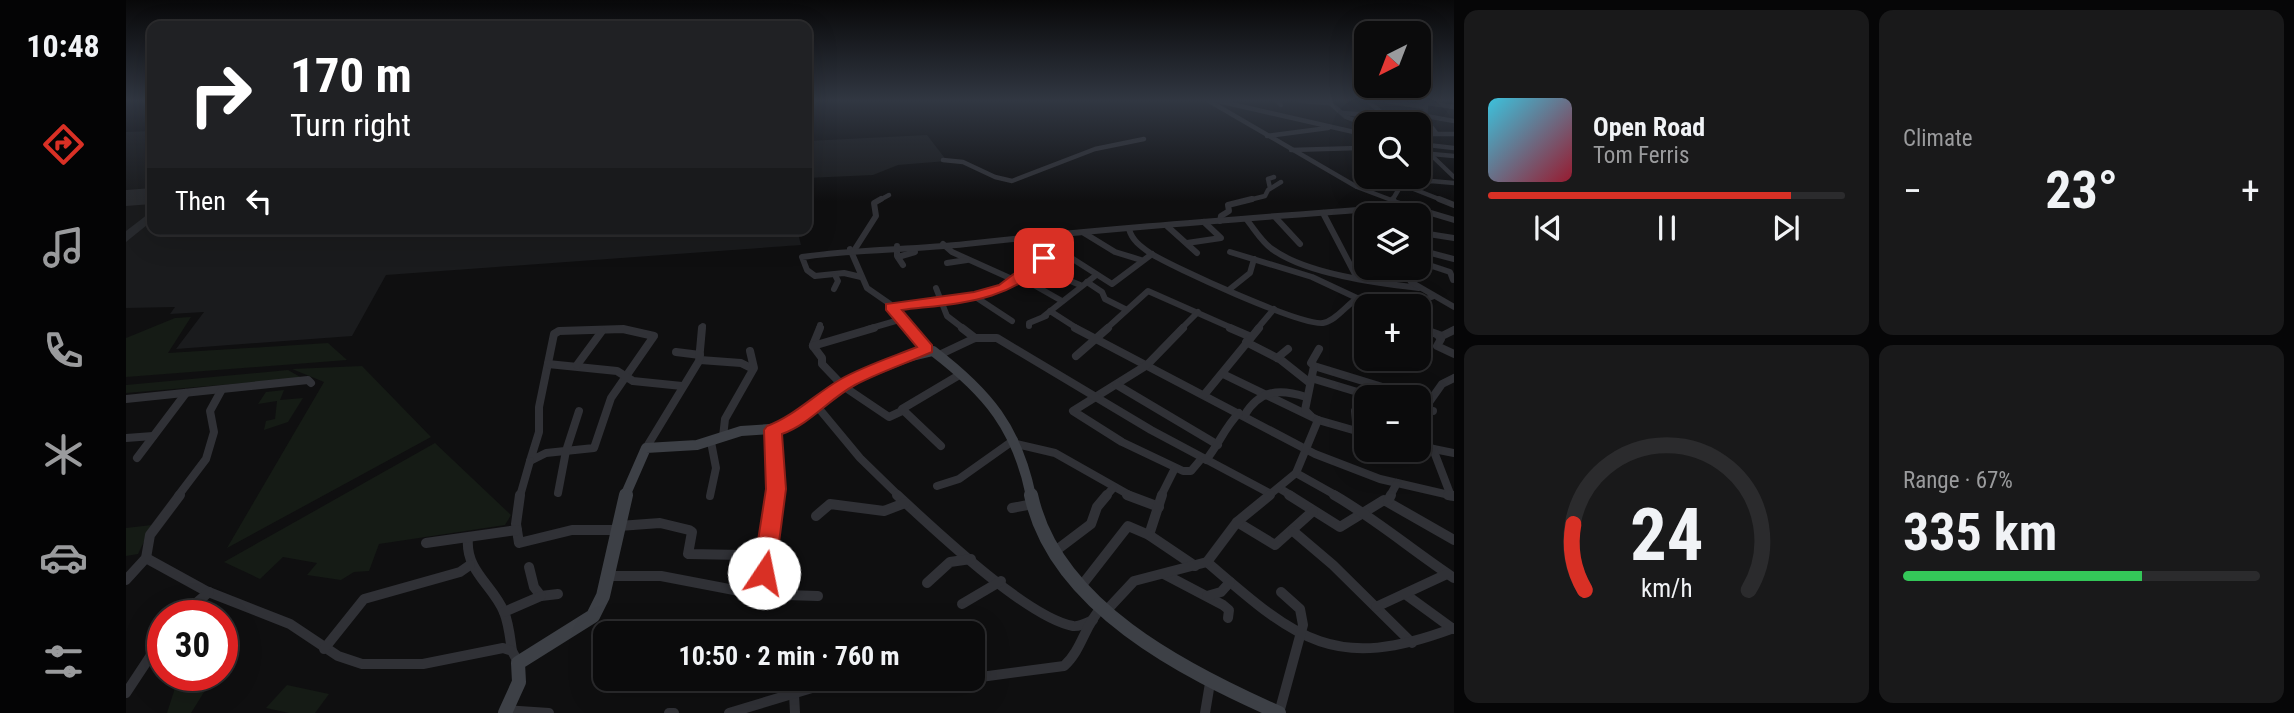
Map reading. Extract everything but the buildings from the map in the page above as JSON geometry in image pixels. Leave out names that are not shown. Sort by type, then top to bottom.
[{"type":"street","points":[[1264,134],[1357,187],[1454,220]]},
{"type":"street","points":[[1267,136],[1280,134]]},
{"type":"street","points":[[1291,150],[1359,148],[1348,138],[1348,134]]},
{"type":"street","points":[[943,160],[968,162],[1003,180],[1012,181],[1095,149],[1144,139]]},
{"type":"street","points":[[1433,146],[1454,148]]},
{"type":"street","points":[[1433,146],[1446,156]]},
{"type":"street","points":[[1431,154],[1454,156]]},
{"type":"street","points":[[1431,155],[1454,177]]},
{"type":"street","points":[[1270,188],[1268,179],[1274,177]]},
{"type":"street","points":[[1220,221],[1221,216],[1229,211],[1228,205],[1261,198],[1270,188],[1281,182]]},
{"type":"street","points":[[1431,182],[1454,183]]},
{"type":"street","points":[[1394,203],[1397,189]]},
{"type":"street","points":[[1415,189],[1454,205]]},
{"type":"street","points":[[852,249],[869,222],[876,216],[874,203],[889,195]]},
{"type":"street","points":[[861,277],[844,273],[817,277],[810,274],[802,257],[852,249],[1354,211]]},
{"type":"street","points":[[1322,214],[1354,272]]},
{"type":"street","points":[[1276,218],[1300,244]]},
{"type":"street","points":[[1247,220],[1264,242],[1278,252],[1354,275]]},
{"type":"street","points":[[1187,243],[1221,238],[1204,222]]},
{"type":"street","points":[[1167,226],[1197,253]]},
{"type":"street","points":[[1129,229],[1130,236],[1153,254],[1274,309],[1321,323],[1354,301]]},
{"type":"street","points":[[1084,233],[1115,252],[1141,260]]},
{"type":"street","points":[[1048,234],[1057,247],[1095,276],[1116,284],[1141,260],[1153,254]]},
{"type":"street","points":[[1431,234],[1454,239]]},
{"type":"street","points":[[943,244],[952,252],[1062,301]]},
{"type":"street","points":[[897,246],[902,265]]},
{"type":"street","points":[[892,307],[939,302],[1004,288],[1057,247]]},
{"type":"street","points":[[852,249],[867,288],[892,307],[899,320],[930,351],[961,374],[996,408],[1022,458],[1042,535],[1054,552],[1104,609],[1165,658],[1279,713],[1302,637],[1303,614],[1281,592]]},
{"type":"street","points":[[898,257],[915,252]]},
{"type":"street","points":[[1230,252],[1312,277],[1354,296]]},
{"type":"street","points":[[1431,253],[1454,259]]},
{"type":"street","points":[[1230,289],[1250,274],[1254,260]]},
{"type":"street","points":[[947,263],[975,262]]},
{"type":"street","points":[[1035,266],[1102,292],[1105,299],[1125,309]]},
{"type":"street","points":[[1431,266],[1450,272],[1452,280]]},
{"type":"street","points":[[834,289],[838,281],[835,275]]},
{"type":"street","points":[[1029,327],[1029,323],[1049,314],[1095,276]]},
{"type":"street","points":[[1377,280],[1419,288]]},
{"type":"street","points":[[1409,280],[1419,288],[1452,304]]},
{"type":"street","points":[[976,286],[985,293]]},
{"type":"street","points":[[936,289],[939,302],[947,316],[975,338]]},
{"type":"street","points":[[1076,356],[1148,290],[1249,339],[1310,380],[1354,392]]},
{"type":"street","points":[[974,296],[1012,321]]},
{"type":"street","points":[[1204,395],[1274,309]]},
{"type":"street","points":[[1198,312],[1147,365],[1094,397],[1074,413],[1122,442],[1189,472],[1218,445],[1224,427],[1263,396],[1274,389],[1306,397]]},
{"type":"street","points":[[1049,314],[1241,415],[1345,466],[1397,483],[1453,496]]},
{"type":"street","points":[[813,346],[899,320]]},
{"type":"street","points":[[813,346],[820,325]]},
{"type":"street","points":[[515,657],[593,616],[603,596],[628,485],[646,447],[700,357],[699,334],[703,326]]},
{"type":"street","points":[[1431,332],[1438,335],[1454,330]]},
{"type":"street","points":[[577,365],[602,331]]},
{"type":"street","points":[[529,462],[545,453],[596,446],[604,412],[654,336],[649,332],[557,332],[552,338],[539,407],[539,432],[529,462],[521,491],[517,530],[519,543],[572,530],[660,523],[692,532],[688,554],[743,555],[767,559]]},
{"type":"street","points":[[1438,335],[1441,338],[1437,346],[1454,354]]},
{"type":"street","points":[[646,447],[717,440],[741,431],[773,430],[791,424],[842,386],[871,370],[975,338],[997,338],[1204,459],[1275,491],[1340,527],[1382,500],[1454,540]]},
{"type":"street","points":[[813,346],[822,358],[822,364],[842,386],[889,417],[961,374]]},
{"type":"street","points":[[1277,358],[1288,349]]},
{"type":"street","points":[[1318,420],[1305,410],[1314,366],[1311,363],[1319,349]]},
{"type":"street","points":[[710,497],[716,468],[717,440],[738,391],[753,369],[750,351]]},
{"type":"street","points":[[676,352],[741,363],[753,369]]},
{"type":"street","points":[[548,364],[617,371],[633,381],[682,386]]},
{"type":"street","points":[[1314,366],[1371,385]]},
{"type":"street","points":[[1223,374],[1263,396],[1318,420],[1354,431]]},
{"type":"street","points":[[1431,400],[1442,384],[1454,378]]},
{"type":"street","points":[[126,399],[308,380],[312,383]]},
{"type":"street","points":[[1117,385],[1218,445]]},
{"type":"street","points":[[126,580],[146,558],[150,535],[206,459],[214,432],[210,411],[221,391]]},
{"type":"street","points":[[137,458],[186,393]]},
{"type":"street","points":[[816,405],[826,422],[905,503],[1035,609],[1060,622],[1078,626],[1093,620]]},
{"type":"street","points":[[558,493],[566,451],[579,411]]},
{"type":"street","points":[[902,411],[941,446]]},
{"type":"street","points":[[985,677],[1064,666],[1072,660],[1095,613],[1104,609],[1134,581],[1207,562],[1237,522],[1296,473],[1318,420]]},
{"type":"street","points":[[755,594],[767,559],[776,489],[773,430]]},
{"type":"street","points":[[126,438],[153,436]]},
{"type":"street","points":[[937,486],[959,479],[1015,442],[1029,443],[1099,477],[1113,488],[1159,507]]},
{"type":"street","points":[[1433,449],[1454,453]]},
{"type":"street","points":[[1433,449],[1453,496]]},
{"type":"street","points":[[1149,535],[1163,490],[1175,468]]},
{"type":"street","points":[[1296,473],[1363,511],[1386,527],[1404,545],[1450,576]]},
{"type":"street","points":[[1388,501],[1397,483]]},
{"type":"street","points":[[1054,552],[1091,524],[1097,507],[1113,488]]},
{"type":"street","points":[[816,516],[830,504],[842,502],[883,512],[905,503]]},
{"type":"street","points":[[1012,508],[1033,504]]},
{"type":"street","points":[[1237,522],[1276,545],[1313,511]]},
{"type":"street","points":[[1082,585],[1125,527],[1149,535],[1195,566]]},
{"type":"street","points":[[426,543],[517,530]]},
{"type":"street","points":[[1293,531],[1333,565],[1412,643]]},
{"type":"street","points":[[468,538],[466,554],[470,565],[504,612],[515,657],[519,682],[505,712],[549,713]]},
{"type":"street","points":[[146,558],[159,562],[209,592],[303,631],[324,649],[347,661],[379,667],[411,666],[503,648],[515,657]]},
{"type":"street","points":[[927,583],[950,562],[971,559]]},
{"type":"street","points":[[1207,562],[1254,605],[1302,637],[1341,650],[1371,651],[1412,643],[1453,629]]},
{"type":"street","points":[[324,649],[364,599],[460,572],[470,565]]},
{"type":"street","points":[[528,566],[534,587],[541,596]]},
{"type":"street","points":[[1164,573],[1181,586],[1207,596],[1227,608],[1228,618]]},
{"type":"street","points":[[607,576],[661,576],[755,594],[818,596]]},
{"type":"street","points":[[1376,607],[1450,576]]},
{"type":"street","points":[[962,604],[1000,581]]},
{"type":"street","points":[[1207,596],[1221,592],[1230,582]]},
{"type":"street","points":[[200,600],[209,592]]},
{"type":"street","points":[[504,612],[541,596],[558,594]]},
{"type":"street","points":[[1405,594],[1453,629]]},
{"type":"street","points":[[126,693],[147,661]]},
{"type":"street","points":[[1205,713],[1210,682]]},
{"type":"street","points":[[729,713],[756,711],[803,691]]},
{"type":"street","points":[[794,694],[795,713]]},
{"type":"street","points":[[668,713],[674,713]]},
{"type":"shaded area","points":[[126,134],[147,134],[147,235],[798,235],[801,245],[386,275],[352,336],[176,349],[204,312],[170,314],[175,307],[126,308]]},
{"type":"shaded area","points":[[927,135],[947,161],[898,165],[873,175],[812,178],[812,141]]},
{"type":"shaded area","points":[[191,317],[168,353],[328,343],[347,360],[126,377],[126,338],[175,318]]},
{"type":"shaded area","points":[[362,366],[431,437],[227,548],[324,382],[292,369]]},
{"type":"shaded area","points":[[288,370],[302,378],[126,393],[126,385]]},
{"type":"shaded area","points":[[284,390],[280,400],[303,398],[288,422],[264,430],[266,421],[275,419],[277,401],[258,404],[266,392]]},
{"type":"shaded area","points":[[435,443],[511,515],[505,525],[379,544],[369,571],[354,572],[341,580],[307,575],[317,563],[283,557],[260,579],[224,562]]},
{"type":"shaded area","points":[[152,525],[138,554],[126,556],[126,528]]},
{"type":"shaded area","points":[[287,685],[329,694],[315,713],[289,713],[266,708]]},
{"type":"shaded area","points":[[174,691],[205,691],[191,713],[167,713]]},
{"type":"taxiway","points":[[126,238],[147,219]]},
{"type":"runway","points":[[126,198],[147,196]]},
{"type":"route","points":[[764,573],[776,489],[773,430],[791,424],[824,397],[851,380],[926,349],[899,320],[892,307],[929,304],[1004,288],[1012,279],[1044,258]]}]
